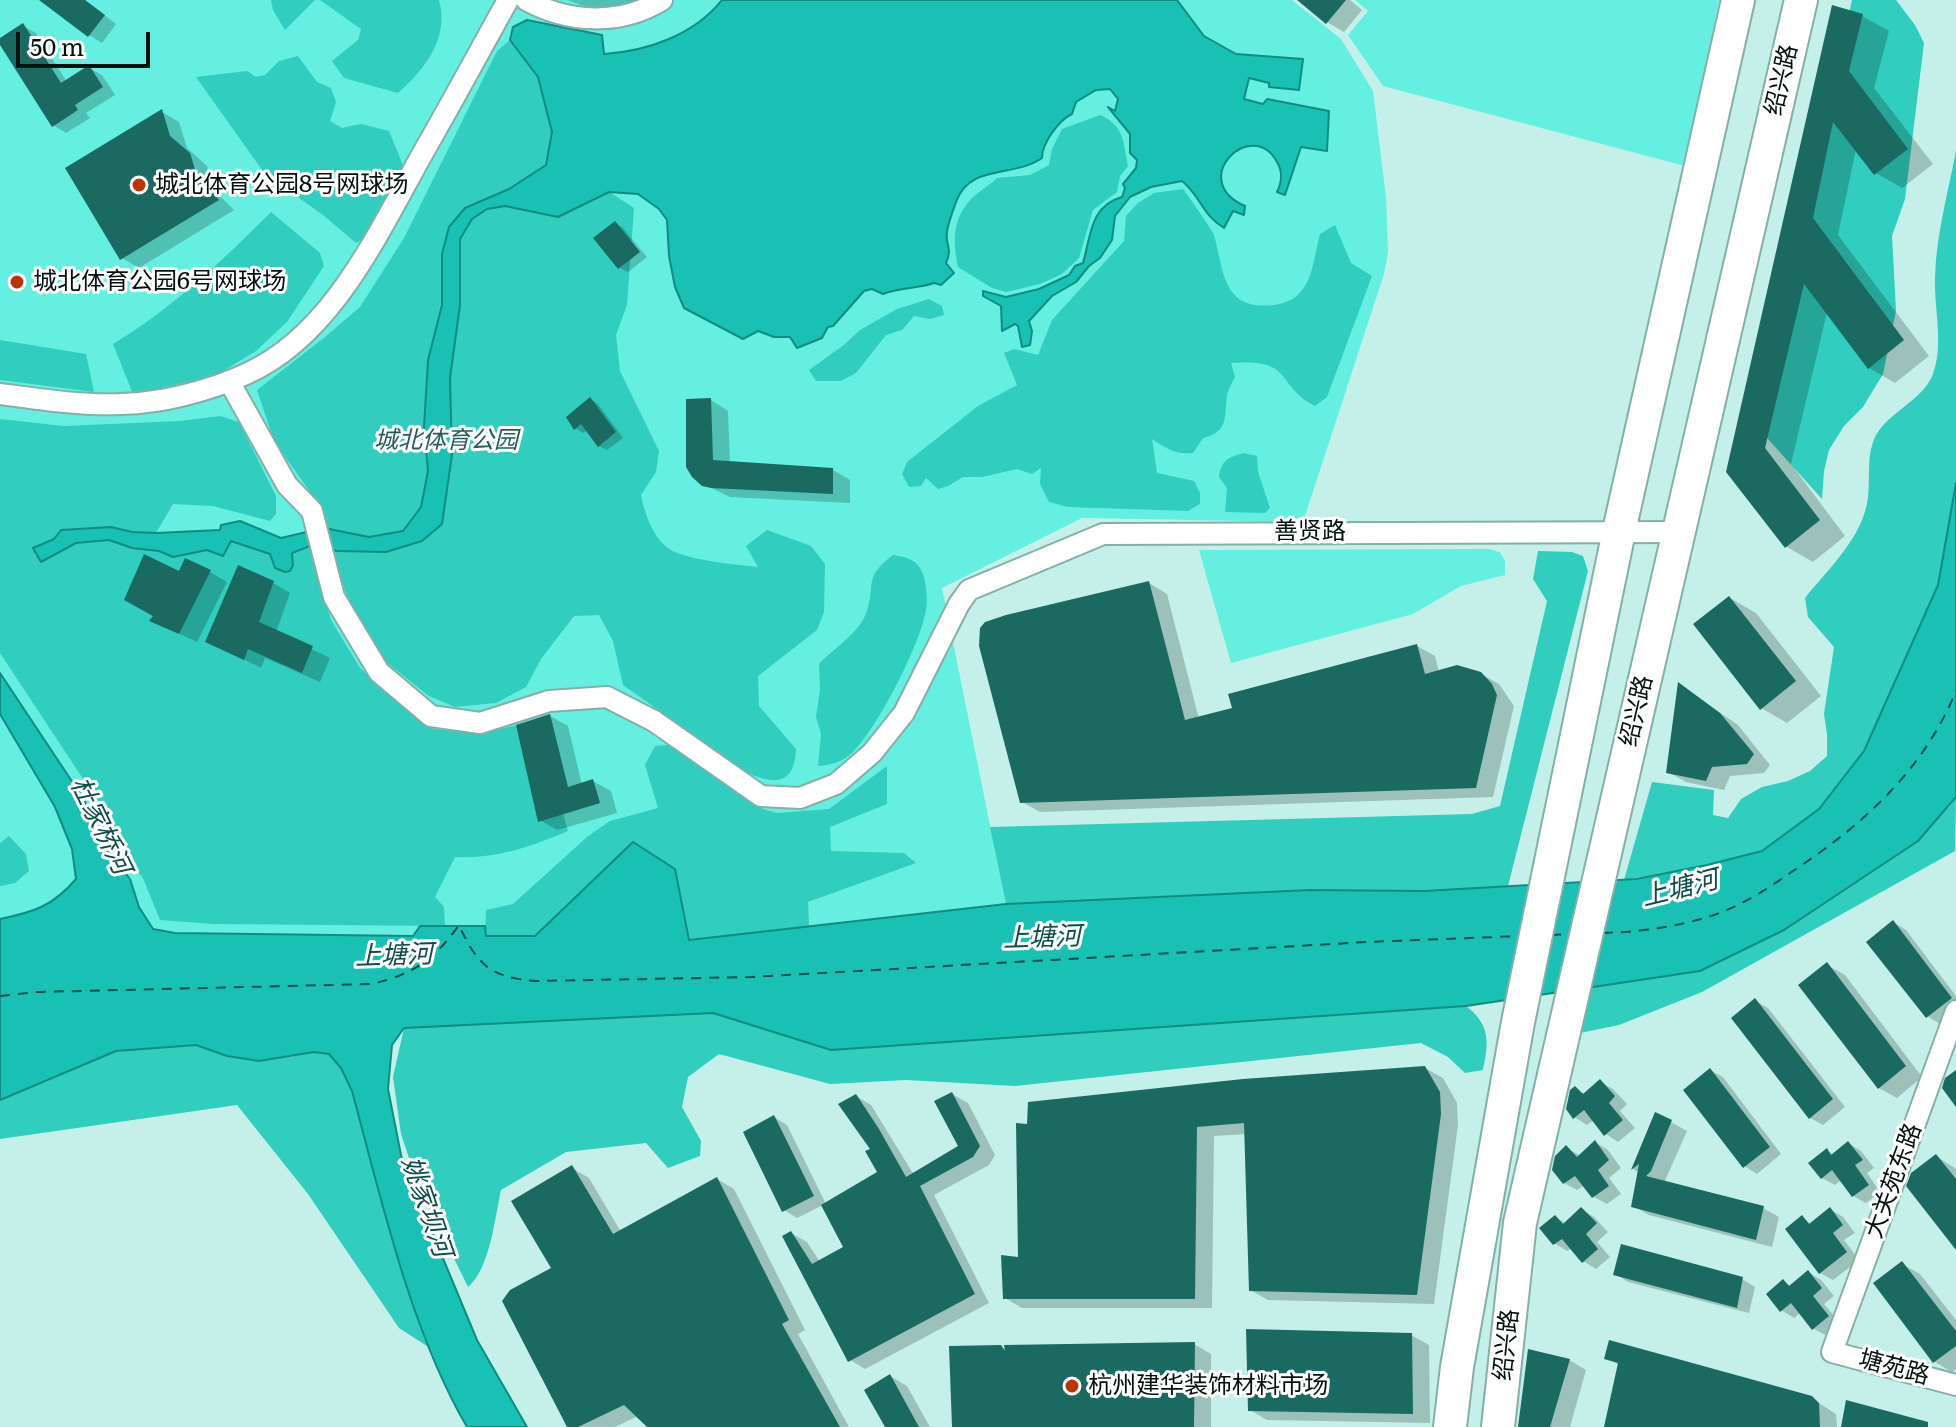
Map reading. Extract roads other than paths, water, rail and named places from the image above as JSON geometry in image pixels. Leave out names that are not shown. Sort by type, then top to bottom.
[{"type":"main road","name":"绍兴路","points":[[1450,1427],[1457,1367],[1518,1022],[1619,531],[1738,0]]},
{"type":"main road","name":"绍兴路","points":[[1498,1427],[1520,1223],[1801,0]]},
{"type":"street","points":[[0,394],[122,404],[214,387],[249,373],[278,354],[307,329],[367,256],[508,0]]},
{"type":"street","points":[[526,0],[544,10],[579,19],[615,18],[662,0]]},
{"type":"street","name":"善贤路","points":[[229,381],[287,485],[312,511],[334,597],[379,672],[431,716],[480,723],[549,701],[607,697],[654,721],[761,796],[800,798],[836,784],[872,753],[904,713],[969,590],[1103,534],[1679,532]]},
{"type":"street","name":"大关苑东路","points":[[1832,1352],[1956,1011]]},
{"type":"street","name":"塘苑路","points":[[1832,1352],[1956,1385]]},
{"type":"water","points":[[722,0],[1177,0],[1204,36],[1236,54],[1303,59],[1299,90],[1269,87],[1269,83],[1249,78],[1244,99],[1263,104],[1267,99],[1329,111],[1327,151],[1301,147],[1285,195],[1277,192],[1281,181],[1280,170],[1266,150],[1253,146],[1240,149],[1230,157],[1223,169],[1222,182],[1228,195],[1245,206],[1244,215],[1233,211],[1224,228],[1182,181],[1151,187],[1130,197],[1115,216],[1112,240],[1100,258],[1076,282],[1052,296],[1029,321],[1032,331],[1030,345],[1022,347],[1018,326],[1015,324],[1002,331],[1001,306],[983,296],[983,291],[1006,297],[1039,289],[1069,275],[1075,266],[1083,263],[1098,214],[1111,201],[1122,197],[1123,184],[1136,168],[1137,160],[1130,153],[1130,134],[1108,107],[1115,111],[1118,99],[1110,89],[1096,90],[1076,102],[1072,114],[1048,139],[1042,158],[1019,168],[982,176],[971,181],[963,190],[947,232],[949,254],[946,263],[954,273],[941,285],[934,283],[883,294],[872,289],[864,291],[833,326],[828,327],[822,338],[797,348],[790,337],[774,337],[758,331],[743,339],[684,308],[675,287],[669,256],[667,220],[659,209],[638,194],[609,192],[558,217],[505,206],[487,209],[472,219],[460,239],[460,305],[450,378],[452,455],[442,524],[422,541],[386,552],[337,551],[310,546],[292,553],[293,565],[290,571],[285,572],[275,568],[270,554],[231,541],[223,556],[207,550],[173,557],[109,540],[76,543],[41,562],[33,548],[54,539],[61,530],[111,527],[156,533],[220,530],[221,525],[240,521],[281,538],[324,528],[369,537],[403,531],[421,507],[428,471],[424,427],[428,360],[442,305],[442,254],[449,227],[465,208],[509,189],[546,165],[552,132],[538,77],[510,40],[513,27],[527,20],[602,35],[604,54],[621,52],[653,45],[684,32]]},
{"type":"water","name":"上塘河","points":[[1956,483],[1956,797],[1918,841],[1784,930],[1700,971],[1466,1006],[831,1050],[713,1013],[404,1028],[392,1045],[388,1089],[402,1160],[477,1340],[527,1427],[467,1427],[447,1390],[399,1264],[352,1091],[341,1068],[329,1054],[314,1052],[259,1061],[227,1056],[196,1045],[116,1051],[0,1100],[0,919],[42,906],[59,896],[76,879],[72,849],[55,807],[0,714],[0,673],[85,801],[94,833],[130,879],[139,907],[153,929],[175,933],[413,936],[420,926],[485,926],[486,936],[535,936],[633,842],[675,869],[689,940],[1006,904],[1310,890],[1424,891],[1636,879],[1762,851],[1819,809],[1864,751],[1938,585]]},
{"type":"place","name":"城北体育公园8号网球场","points":[[139,185]]},
{"type":"place","name":"城北体育公园6号网球场","points":[[17,282]]},
{"type":"place","name":"杭州建华装饰材料市场","points":[[1072,1386]]},
{"type":"park label","name":"城北体育公园","points":[[446,441]]},
{"type":"water label","name":"杜家桥河","points":[[100,826]]},
{"type":"water label","name":"姚家坝河","points":[[426,1207]]}]
